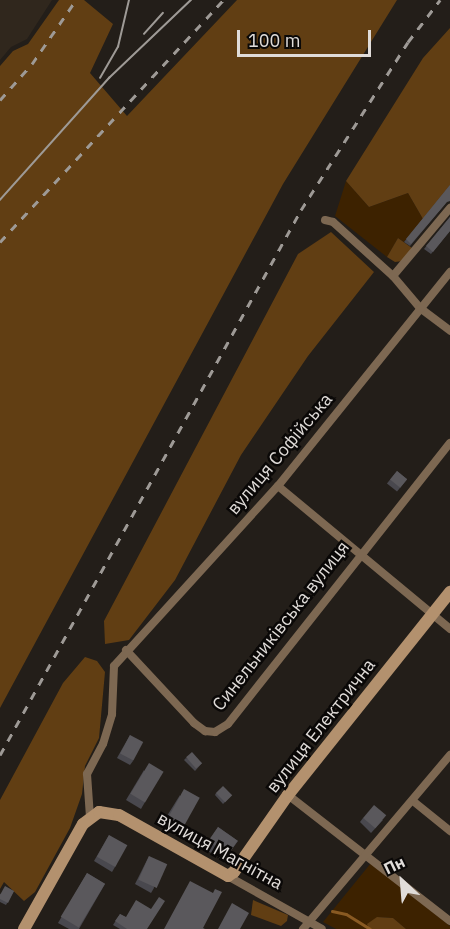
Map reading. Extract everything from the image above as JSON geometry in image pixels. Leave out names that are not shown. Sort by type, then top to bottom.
[{"type":"street","points":[[393,276],[450,208]]},
{"type":"street","points":[[325,220],[333,222],[393,276],[420,308],[450,331]]},
{"type":"street","name":"вулиця Софійська","points":[[94,814],[87,774],[103,744],[112,714],[114,666],[126,650],[278,486],[450,272]]},
{"type":"street","name":"Синельниківська вулиця","points":[[126,650],[194,723],[205,731],[215,732],[228,723],[358,554],[450,442]]},
{"type":"street","points":[[278,486],[450,629]]},
{"type":"street","name":"вулиця Електрична","points":[[224,875],[450,592]]},
{"type":"street","points":[[305,925],[368,856],[450,754]]},
{"type":"street","points":[[288,795],[450,921]]},
{"type":"street","points":[[413,801],[450,831]]},
{"type":"street","points":[[24,929],[94,814]]},
{"type":"street","name":"вулиця Магнітна","points":[[94,814],[119,815],[224,875],[305,925],[322,929]]},
{"type":"shaded area","points":[[0,0],[52,0],[27,39],[11,47],[0,60]]},
{"type":"shaded area","points":[[59,0],[84,0],[113,24],[90,73],[127,116],[237,0],[397,0],[283,184],[0,708],[0,66],[13,51],[28,44]]},
{"type":"shaded area","points":[[450,28],[450,186],[423,219],[408,193],[369,207],[346,181],[423,58]]},
{"type":"shaded area","points":[[346,181],[369,207],[408,193],[423,219],[404,242],[398,238],[387,257],[335,216]]},
{"type":"shaded area","points":[[331,232],[374,272],[308,356],[241,455],[175,580],[129,640],[105,644],[104,621],[298,254]]},
{"type":"shaded area","points":[[398,238],[412,248],[403,261],[395,262],[387,257]]},
{"type":"shaded area","points":[[85,657],[97,661],[105,672],[99,738],[85,766],[82,794],[70,828],[35,892],[24,901],[4,882],[0,889],[0,800],[63,683]]},
{"type":"shaded area","points":[[371,863],[450,926],[450,929],[406,929],[393,918],[378,917],[368,924],[369,929],[336,929],[323,922]]},
{"type":"shaded area","points":[[253,900],[288,915],[287,921],[281,926],[251,915]]},
{"type":"shaded area","points":[[377,917],[393,918],[406,929],[369,929],[367,924]]},
{"type":"building","points":[[450,185],[450,201],[411,244],[406,239]]},
{"type":"building","points":[[450,217],[450,231],[433,252],[426,246]]},
{"type":"building","points":[[397,471],[407,479],[400,488],[390,480]]},
{"type":"building","points":[[130,735],[143,742],[133,761],[120,754]]},
{"type":"building","points":[[192,752],[202,763],[196,769],[186,757]]},
{"type":"building","points":[[149,763],[164,772],[145,803],[130,794]]},
{"type":"building","points":[[223,786],[232,795],[225,802],[216,793]]},
{"type":"building","points":[[184,789],[200,798],[184,827],[168,818]]},
{"type":"building","points":[[374,805],[386,815],[375,828],[363,818]]},
{"type":"building","points":[[218,827],[238,841],[228,855],[208,841]]},
{"type":"building","points":[[109,835],[127,845],[115,867],[97,857]]},
{"type":"building","points":[[149,856],[167,864],[157,888],[138,880]]},
{"type":"building","points":[[87,873],[105,884],[79,928],[61,917]]},
{"type":"building","points":[[190,881],[213,893],[215,889],[222,892],[203,928],[205,929],[164,929]]},
{"type":"building","points":[[5,886],[14,891],[8,903],[0,899]]},
{"type":"building","points":[[159,897],[165,901],[147,929],[127,929],[115,921],[120,914],[126,917],[136,900],[151,909]]},
{"type":"building","points":[[232,903],[249,913],[240,929],[218,929]]},
{"type":"waterway","points":[[332,911],[346,914],[370,929]]},
{"type":"tram line","points":[[100,78],[118,47],[129,0]]},
{"type":"tram line","points":[[0,200],[109,78],[191,0]]},
{"type":"tram line","points":[[144,34],[163,13]]},
{"type":"railway","points":[[0,100],[32,64],[76,0]]},
{"type":"railway","points":[[0,242],[223,0]]},
{"type":"railway","points":[[0,755],[301,210],[408,42],[440,0]]}]
